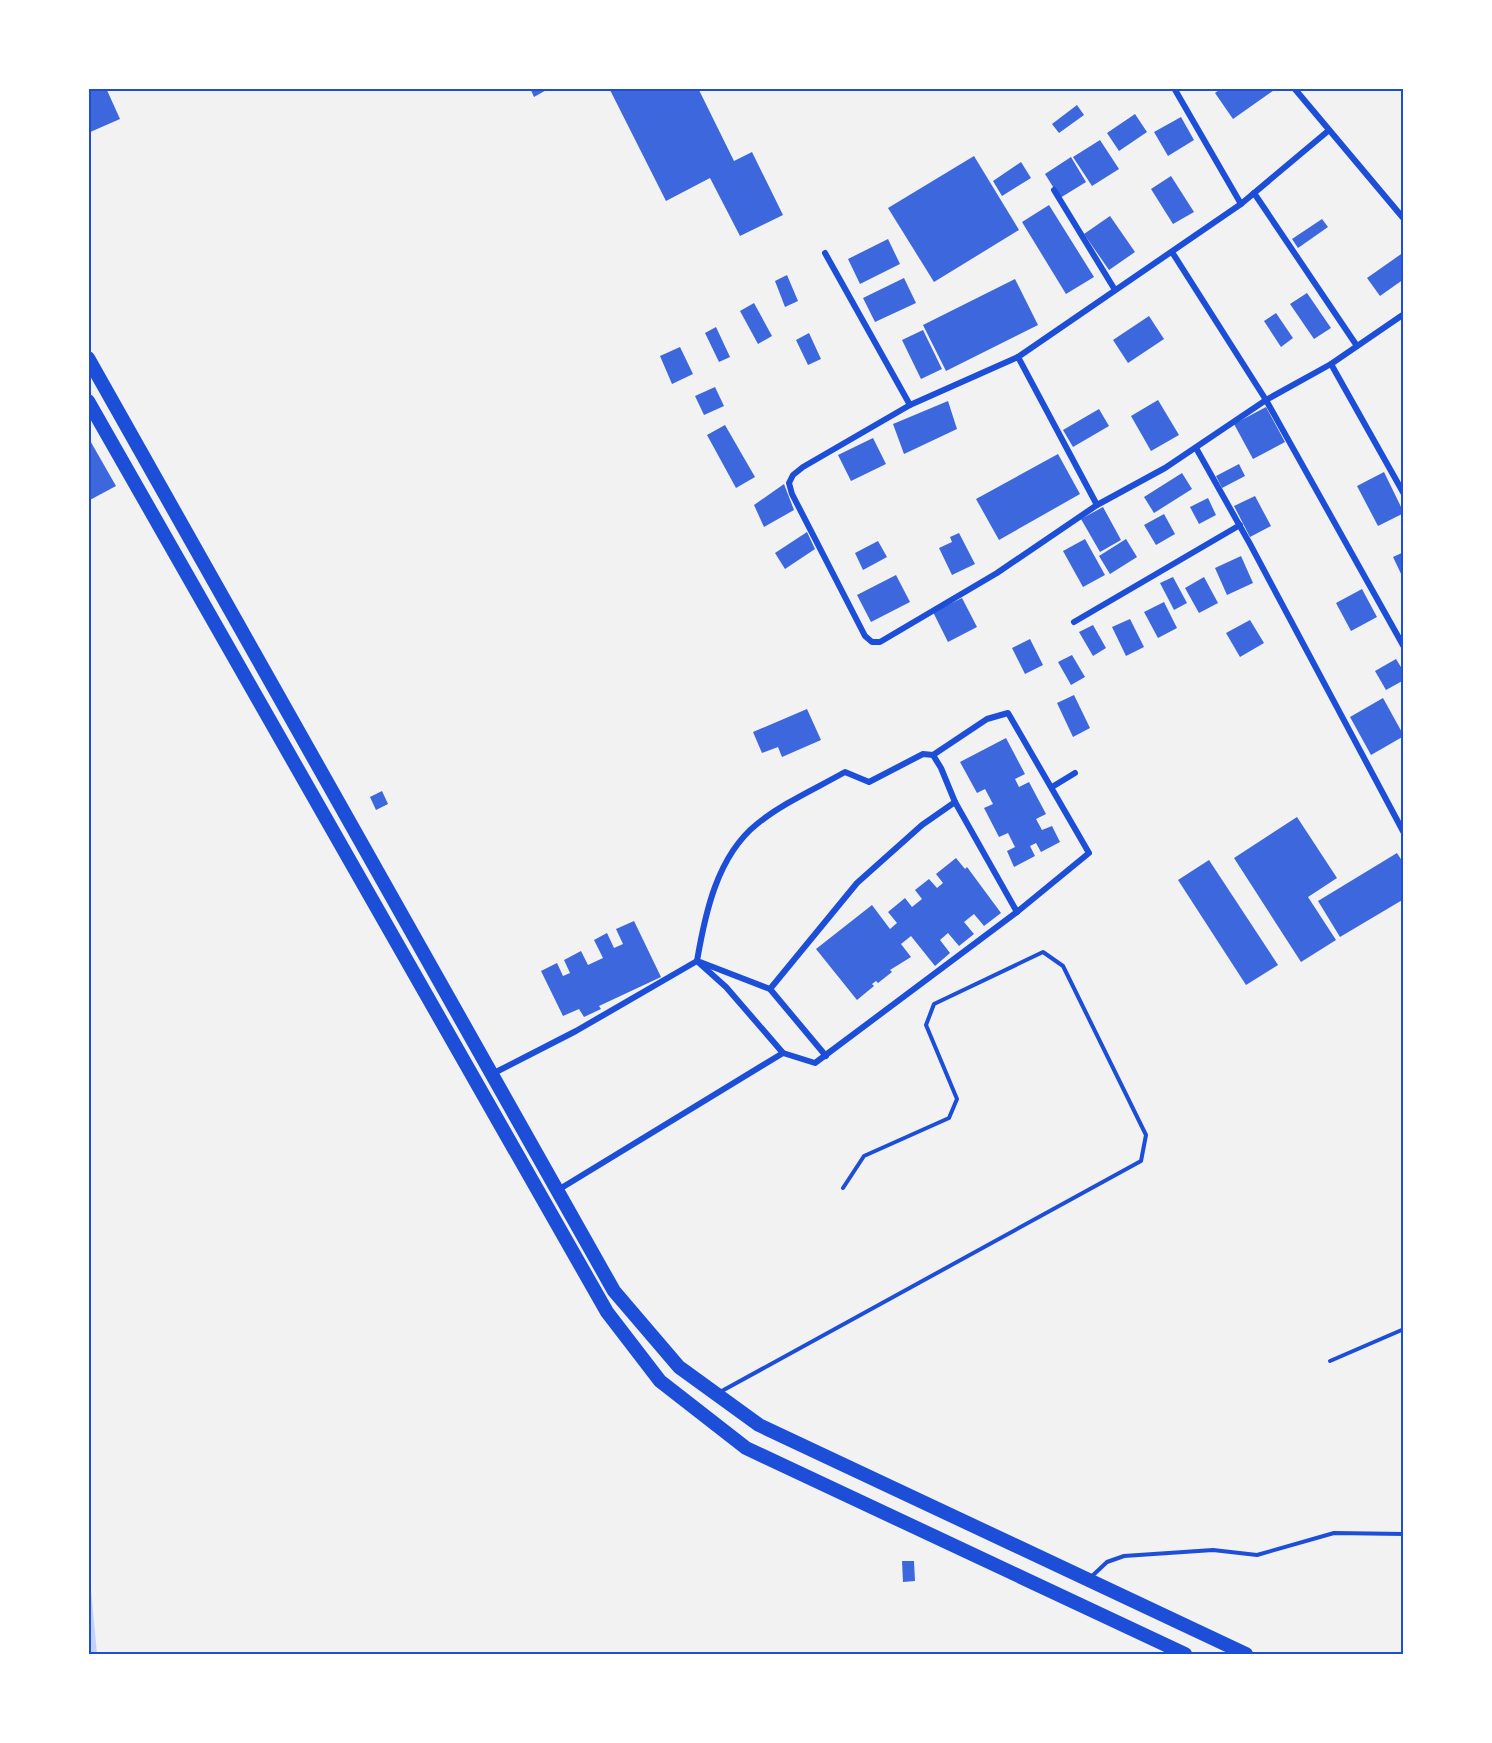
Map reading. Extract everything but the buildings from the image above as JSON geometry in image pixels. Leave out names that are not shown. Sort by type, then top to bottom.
[{"type":"highway","points":[[88,358],[614,1291],[680,1367],[759,1425],[1246,1654]]},
{"type":"highway","points":[[88,401],[608,1312],[660,1381],[746,1448],[1185,1654]]},
{"type":"highway","points":[[427,994],[442,986]]},
{"type":"street","points":[[1174,88],[1241,204]]},
{"type":"street","points":[[1294,88],[1404,219]]},
{"type":"street","points":[[1328,131],[1241,204],[1018,357],[910,405],[803,466],[789,483],[865,636],[872,642],[887,639],[997,573],[1096,505],[1196,448],[1266,400],[1331,364],[1404,314]]},
{"type":"street","points":[[1054,190],[1115,290]]},
{"type":"street","points":[[1254,193],[1357,346]]},
{"type":"street","points":[[1173,252],[1266,400],[1404,647]]},
{"type":"street","points":[[825,253],[910,405]]},
{"type":"street","points":[[1018,357],[1096,505]]},
{"type":"street","points":[[1331,364],[1404,494]]},
{"type":"street","points":[[1196,448],[1240,525],[1404,832]]},
{"type":"street","points":[[1074,622],[1240,525]]},
{"type":"street","points":[[1008,713],[1089,853],[1017,912],[815,1063],[783,1053],[726,987],[697,961],[704,920],[713,891],[737,845],[755,825],[775,810],[845,772],[869,783],[923,754],[933,755],[987,719],[1008,713]]},
{"type":"street","points":[[933,755],[955,802],[1017,912]]},
{"type":"street","points":[[1052,787],[1075,773]]},
{"type":"street","points":[[770,989],[857,883],[922,825],[955,802]]},
{"type":"street","points":[[697,961],[770,989],[826,1056]]},
{"type":"street","points":[[492,1074],[576,1031],[697,961]]},
{"type":"street","points":[[557,1190],[783,1053]]},
{"type":"lane","points":[[716,1394],[1141,1161],[1146,1135],[1063,966],[1043,952],[934,1004],[926,1025],[957,1099],[949,1118],[864,1156],[843,1188]]},
{"type":"lane","points":[[1330,1361],[1404,1329]]},
{"type":"lane","points":[[1088,1581],[1098,1569],[1124,1556],[1213,1550],[1257,1555],[1334,1533],[1404,1534]]},
{"type":"water","points":[[89,1568],[97,1654],[89,1654]]}]
